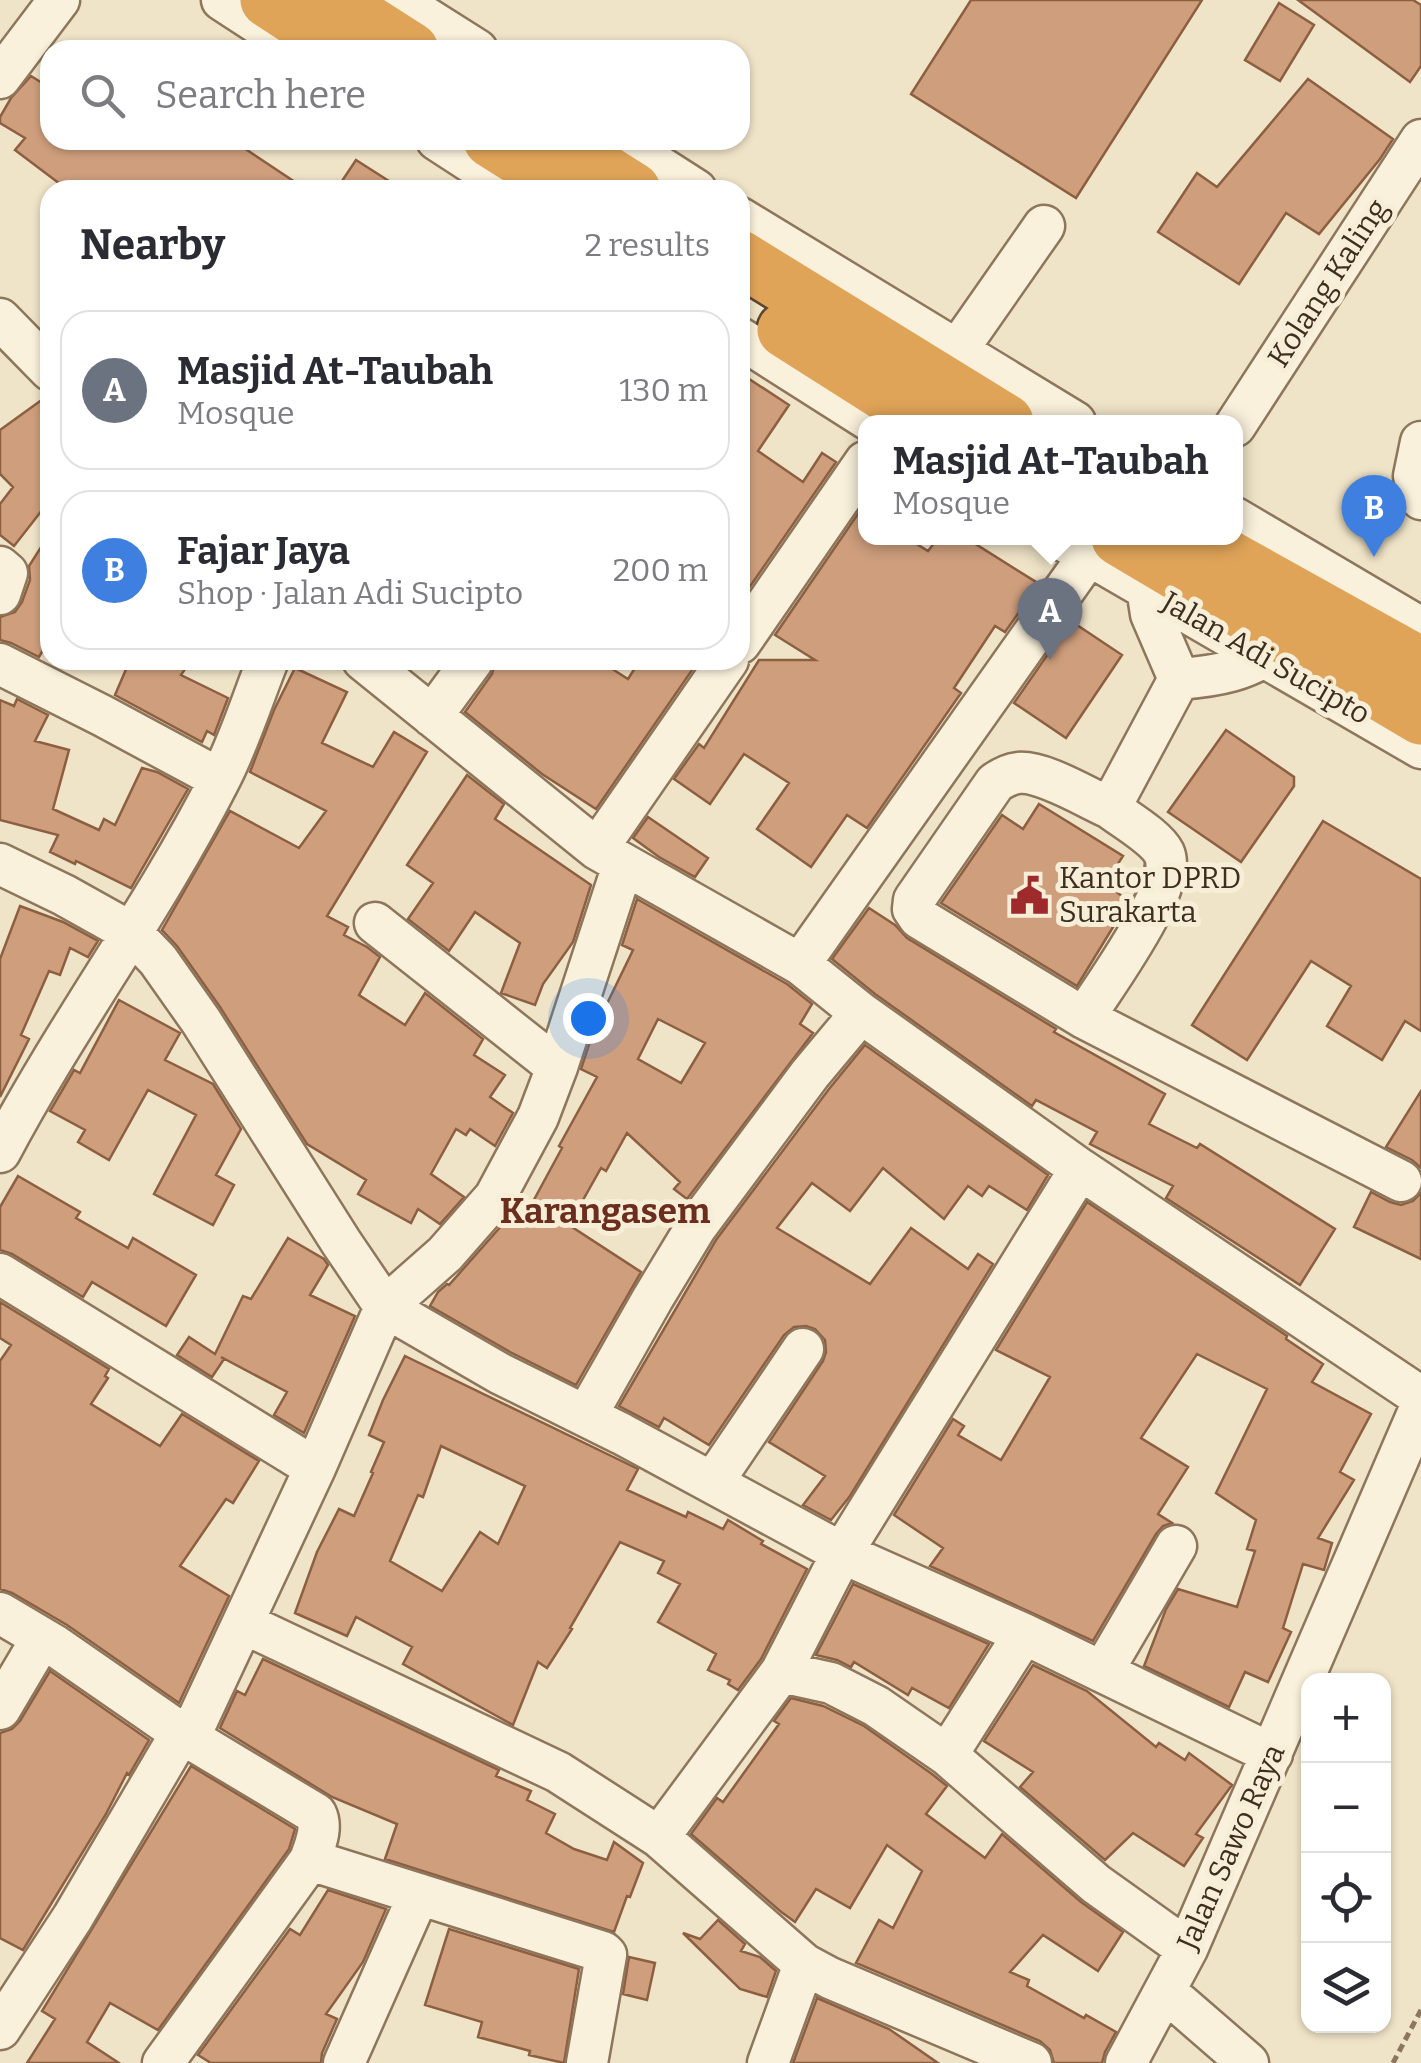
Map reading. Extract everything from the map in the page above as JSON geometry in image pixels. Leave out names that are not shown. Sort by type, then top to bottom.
[{"type":"highway","points":[[268,0],[381,40]]},
{"type":"highway","points":[[506,150],[547,178]]},
{"type":"highway","points":[[750,271],[915,401],[976,415]]},
{"type":"highway","name":"Jalan Adi Sucipto","points":[[1131,550],[1305,623],[1414,678]]},
{"type":"street","points":[[0,78],[59,0]]},
{"type":"street","points":[[222,0],[333,24]]},
{"type":"street","points":[[398,0],[460,40]]},
{"type":"street","name":"Kolang Kaling","points":[[1242,415],[1421,140]]},
{"type":"street","points":[[466,150],[547,178]]},
{"type":"street","points":[[634,150],[680,180]]},
{"type":"street","points":[[915,401],[1044,226]]},
{"type":"street","points":[[750,271],[915,401]]},
{"type":"street","points":[[0,320],[40,360]]},
{"type":"street","points":[[750,342],[915,401],[1022,415]]},
{"type":"street","points":[[1421,442],[1414,476],[1421,499]]},
{"type":"street","points":[[750,629],[858,472]]},
{"type":"street","name":"Jalan Adi Sucipto","points":[[1243,530],[1305,623],[1414,678]]},
{"type":"street","points":[[1131,550],[1179,679]]},
{"type":"street","points":[[800,964],[1131,550]]},
{"type":"street","points":[[0,568],[6,574],[0,594]]},
{"type":"street","points":[[1179,679],[1243,669],[1305,623]]},
{"type":"street","points":[[0,664],[220,780]]},
{"type":"street","points":[[0,1152],[12,1102],[132,933],[220,780],[264,670]]},
{"type":"street","points":[[375,670],[610,857],[800,964],[861,1013],[1080,1170],[1421,1397]]},
{"type":"street","points":[[432,716],[466,670]]},
{"type":"street","points":[[0,2029],[185,1736],[244,1623],[385,1307],[445,1254],[509,1174],[538,1117],[557,1067],[610,857],[722,670]]},
{"type":"street","points":[[1414,678],[1393,752],[1395,758],[1421,774]]},
{"type":"street","points":[[1110,808],[1179,679]]},
{"type":"street","points":[[1084,1018],[1156,902],[1167,868],[1166,856],[1158,844],[1110,808],[1044,778],[1017,773],[996,783],[914,900],[918,918],[1084,1018],[1402,1182]]},
{"type":"street","points":[[0,864],[132,933],[158,960],[385,1307],[500,1373],[842,1553],[1024,1634],[1272,1754]]},
{"type":"street","points":[[375,923],[557,1067]]},
{"type":"street","points":[[586,1416],[696,1227],[810,1074],[861,1013]]},
{"type":"street","points":[[659,1837],[781,1672],[842,1553],[1080,1170]]},
{"type":"street","points":[[0,1274],[315,1468]]},
{"type":"street","points":[[713,1482],[803,1349]]},
{"type":"street","name":"Jalan Sawo Raya","points":[[1126,2063],[1186,1949],[1421,1406]]},
{"type":"street","points":[[1103,1671],[1176,1546]]},
{"type":"street","points":[[0,1613],[185,1736],[316,1814],[319,1820],[310,1860],[164,2063]]},
{"type":"street","points":[[244,1623],[558,1772],[659,1837],[804,1964],[1031,2063]]},
{"type":"street","points":[[948,1755],[1024,1634]]},
{"type":"street","points":[[0,1709],[42,1638]]},
{"type":"street","points":[[781,1672],[808,1676],[851,1692],[948,1755],[1096,1884],[1186,1949]]},
{"type":"street","points":[[310,1860],[603,1952],[606,1955],[587,2063]]},
{"type":"street","points":[[344,2063],[419,1894]]},
{"type":"street","points":[[768,2063],[804,1964]]},
{"type":"street","points":[[1164,1991],[1248,2063]]},
{"type":"path","points":[[1393,2063],[1421,2010]]},
{"type":"building","points":[[971,0],[1202,0],[1076,198],[911,94]]},
{"type":"building","points":[[1298,0],[1413,0],[1421,5],[1421,66],[1410,82]]},
{"type":"building","points":[[1279,3],[1314,25],[1280,81],[1245,60]]},
{"type":"building","points":[[31,76],[40,82],[40,150],[247,150],[292,180],[55,180],[15,150],[25,138],[0,123],[11,98]]},
{"type":"building","points":[[1308,79],[1393,139],[1319,234],[1286,213],[1239,284],[1158,232],[1197,173],[1217,187]]},
{"type":"building","points":[[356,160],[387,180],[343,180]]},
{"type":"building","points":[[750,380],[789,405],[758,451],[803,482],[822,453],[836,462],[750,587]]},
{"type":"building","points":[[40,401],[40,513],[14,546],[0,535],[0,504],[13,487],[0,474],[0,430]]},
{"type":"building","points":[[858,514],[858,545],[918,545],[928,551],[933,545],[977,545],[1036,582],[1005,632],[995,626],[954,688],[961,693],[867,828],[847,815],[811,867],[757,829],[789,783],[744,754],[710,804],[674,779],[699,744],[704,748],[759,660],[815,660],[775,635]]},
{"type":"building","points":[[40,549],[39,657],[0,640],[0,617],[15,612],[22,602],[30,580],[29,566]]},
{"type":"building","points":[[1071,621],[1122,655],[1066,738],[1014,703]]},
{"type":"building","points":[[126,670],[184,670],[181,675],[228,698],[214,735],[207,731],[202,742],[115,695]]},
{"type":"building","points":[[294,670],[299,670],[347,692],[322,743],[373,767],[394,732],[427,752],[327,916],[348,927],[344,935],[380,957],[359,995],[405,1025],[425,993],[483,1039],[474,1055],[505,1075],[490,1097],[513,1113],[495,1146],[470,1129],[466,1135],[456,1129],[431,1174],[464,1197],[440,1224],[418,1209],[411,1223],[358,1194],[366,1180],[307,1144],[220,1007],[162,930],[230,811],[299,848],[326,811],[250,772]]},
{"type":"building","points":[[493,670],[614,670],[628,679],[634,670],[692,670],[596,809],[542,774],[465,712]]},
{"type":"building","points":[[17,699],[48,715],[35,741],[69,750],[53,809],[99,830],[104,819],[115,825],[142,768],[188,789],[131,888],[50,852],[58,835],[0,820],[0,700],[14,706]]},
{"type":"building","points":[[1226,730],[1294,777],[1294,786],[1241,862],[1168,812]]},
{"type":"building","points":[[467,775],[504,804],[495,819],[591,885],[573,942],[543,984],[535,1005],[501,993],[520,943],[475,912],[449,951],[408,919],[433,883],[407,865]]},
{"type":"building","name":"Kantor DPRD Surakarta","points":[[1039,804],[1123,856],[1105,884],[1129,901],[1077,986],[941,903],[1002,815],[1023,829]]},
{"type":"building","points":[[648,817],[708,858],[695,877],[633,838]]},
{"type":"building","points":[[1323,821],[1421,879],[1421,1031],[1405,1021],[1382,1060],[1327,1026],[1351,986],[1311,961],[1247,1060],[1192,1025]]},
{"type":"building","points":[[637,899],[787,984],[812,1004],[800,1024],[813,1033],[687,1199],[674,1189],[680,1182],[627,1133],[606,1171],[601,1168],[569,1225],[641,1272],[576,1385],[430,1306],[438,1292],[505,1226],[520,1201],[530,1207],[562,1148],[559,1146],[597,1077],[581,1069],[598,1017],[633,950],[622,945]],"holes":[[[658,1019],[705,1043],[681,1083],[638,1059]]]},
{"type":"building","points":[[20,906],[63,922],[98,941],[88,957],[70,948],[60,975],[49,971],[21,1035],[29,1039],[0,1097],[0,959]]},
{"type":"building","points":[[869,908],[907,938],[1056,1029],[1054,1032],[1165,1094],[1149,1124],[1197,1148],[1200,1144],[1335,1229],[1300,1285],[1166,1198],[1173,1186],[1090,1144],[1097,1132],[1036,1100],[1032,1106],[832,959]]},
{"type":"building","points":[[119,1000],[180,1033],[165,1060],[213,1084],[241,1129],[216,1175],[234,1185],[213,1225],[154,1194],[196,1115],[148,1090],[109,1160],[78,1142],[85,1130],[50,1111],[74,1070],[80,1073]]},
{"type":"building","points":[[865,1045],[1048,1175],[1027,1210],[989,1186],[982,1196],[968,1186],[944,1219],[883,1168],[850,1211],[812,1183],[777,1228],[870,1284],[911,1228],[968,1269],[978,1254],[993,1264],[850,1496],[831,1520],[803,1505],[825,1476],[769,1442],[823,1361],[825,1340],[815,1329],[794,1327],[784,1335],[709,1445],[664,1418],[659,1427],[619,1406],[716,1240]]},
{"type":"building","points":[[1421,1091],[1421,1168],[1386,1147]]},
{"type":"building","points":[[18,1176],[80,1212],[76,1218],[128,1248],[133,1238],[196,1275],[166,1326],[92,1282],[83,1297],[0,1250],[0,1207]]},
{"type":"building","points":[[1371,1192],[1401,1205],[1421,1193],[1421,1259],[1354,1227]]},
{"type":"building","points":[[1087,1202],[1287,1336],[1323,1364],[1312,1382],[1371,1414],[1340,1472],[1354,1480],[1318,1538],[1332,1543],[1324,1570],[1303,1564],[1283,1628],[1291,1632],[1268,1682],[1245,1672],[1229,1707],[1144,1666],[1178,1589],[1237,1607],[1255,1551],[1247,1549],[1256,1520],[1216,1493],[1267,1389],[1197,1354],[1141,1438],[1188,1467],[1158,1514],[1172,1523],[1156,1534],[1093,1641],[930,1566],[943,1548],[894,1515],[953,1419],[964,1426],[958,1435],[1001,1460],[1050,1377],[996,1350]]},
{"type":"building","points":[[288,1238],[328,1265],[310,1295],[355,1316],[304,1433],[274,1415],[287,1392],[221,1357],[224,1359],[212,1377],[177,1355],[189,1337],[215,1354],[243,1296],[251,1299]]},
{"type":"building","points":[[0,1302],[109,1369],[105,1376],[108,1378],[91,1404],[160,1446],[182,1414],[259,1461],[233,1503],[226,1499],[180,1566],[229,1596],[179,1703],[67,1625],[0,1589],[0,1361],[11,1345],[0,1338]]},
{"type":"building","points":[[405,1356],[638,1469],[627,1490],[723,1529],[728,1520],[763,1541],[761,1544],[807,1569],[761,1659],[738,1690],[728,1684],[730,1680],[708,1670],[716,1654],[658,1622],[680,1584],[658,1573],[664,1561],[620,1542],[547,1668],[538,1662],[513,1725],[403,1664],[412,1647],[356,1617],[347,1636],[295,1613],[317,1552],[339,1509],[354,1516],[373,1473],[384,1442],[369,1435]],"holes":[[[441,1446],[525,1486],[498,1544],[480,1532],[442,1591],[390,1561],[418,1495],[423,1497]]]},
{"type":"building","points":[[853,1584],[989,1644],[949,1708],[912,1688],[908,1695],[854,1662],[851,1667],[816,1655]]},
{"type":"building","points":[[263,1659],[499,1770],[496,1776],[531,1791],[527,1800],[555,1814],[546,1833],[574,1849],[607,1860],[614,1842],[643,1863],[614,1932],[385,1859],[397,1824],[332,1797],[220,1728],[237,1691],[245,1695]]},
{"type":"building","points":[[1033,1665],[1087,1691],[1156,1747],[1159,1743],[1185,1760],[1189,1753],[1232,1785],[1196,1834],[1203,1838],[1184,1866],[1133,1833],[1105,1860],[1020,1787],[1033,1772],[984,1741]]},
{"type":"building","points":[[50,1671],[149,1740],[23,1950],[0,1938],[0,1733],[20,1721]]},
{"type":"building","points":[[791,1698],[823,1706],[864,1726],[947,1786],[926,1814],[985,1858],[1002,1834],[1081,1902],[1123,1932],[1098,1971],[1043,1935],[1010,1972],[1029,1980],[1027,1986],[1116,2032],[1102,2063],[1054,2063],[1050,2050],[1040,2041],[856,1963],[879,1920],[893,1928],[922,1871],[887,1845],[850,1908],[816,1889],[795,1922],[691,1834],[717,1798],[723,1802],[779,1724],[774,1721]]},
{"type":"building","points":[[191,1766],[295,1829],[289,1849],[158,2030],[110,2003],[87,2042],[119,2063],[27,2063],[55,2019],[42,2011]]},
{"type":"building","points":[[328,1890],[386,1909],[363,1962],[326,2014],[337,2019],[321,2063],[211,2063],[198,2055],[290,1929],[300,1935]]},
{"type":"building","points":[[718,1920],[745,1944],[741,1951],[760,1957],[776,1971],[767,1997],[740,1989],[683,1933],[700,1939]]},
{"type":"building","points":[[449,1929],[579,1969],[564,2063],[478,2037],[482,2022],[425,2005]]},
{"type":"building","points":[[629,1957],[655,1963],[647,2000],[623,1994]]},
{"type":"building","points":[[817,1998],[889,2029],[938,2063],[793,2063]]},
{"type":"place","name":"Fajar Jaya","points":[[1374,557]]},
{"type":"place","name":"Masjid At-Taubah","points":[[1050,660]]},
{"type":"place","name":"Kantor DPRD Surakarta","points":[[1029,895]]},
{"type":"district","name":"Karangasem","points":[[605,1211]]}]
